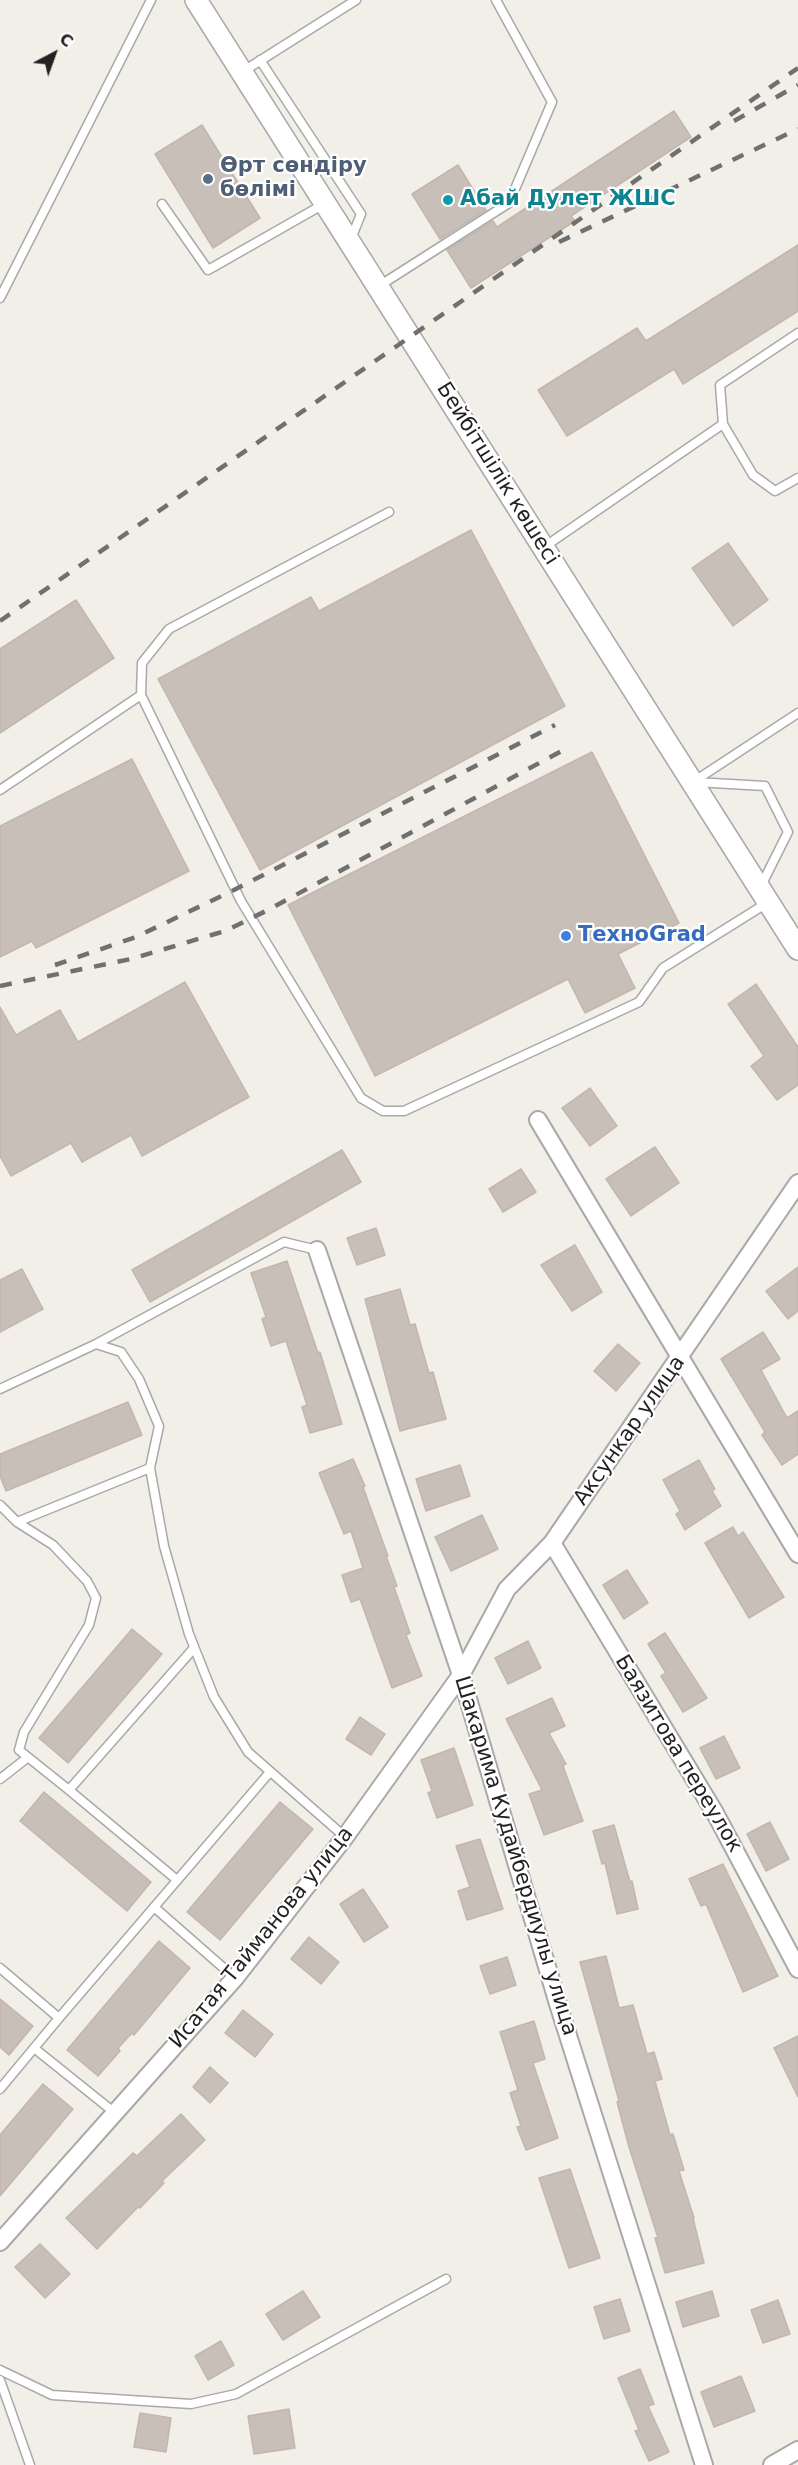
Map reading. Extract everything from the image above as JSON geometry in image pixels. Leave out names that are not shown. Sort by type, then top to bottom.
[{"type":"street","name":"Бейбітшілік көшесі","points":[[196,0],[798,949]]},
{"type":"street","points":[[538,1120],[798,1554]]},
{"type":"street","name":"Аксункар улица","points":[[461,1675],[507,1589],[552,1543],[681,1358],[798,1184]]},
{"type":"street","name":"Шакарима Кудайбердиулы улица","points":[[317,1250],[461,1675],[558,2004],[704,2465]]},
{"type":"street","name":"Баязитова переулок","points":[[552,1543],[715,1813],[798,1969]]},
{"type":"street","name":"Исатая Тайманова улица","points":[[0,2242],[235,1978],[345,1837],[461,1675]]},
{"type":"street","points":[[772,2465],[798,2450]]},
{"type":"lane","points":[[0,298],[152,0]]},
{"type":"lane","points":[[242,72],[356,0]]},
{"type":"lane","points":[[378,287],[509,203],[552,102],[496,0]]},
{"type":"lane","points":[[260,60],[361,214],[349,242]]},
{"type":"lane","points":[[162,204],[208,270],[325,203]]},
{"type":"lane","points":[[798,333],[720,385],[723,424],[753,475],[775,491],[798,478]]},
{"type":"lane","points":[[543,548],[723,424]]},
{"type":"lane","points":[[389,512],[169,629],[142,663],[141,696],[241,901],[361,1098],[383,1111],[404,1111],[639,1002],[663,968],[764,895],[789,832],[765,786],[692,782]]},
{"type":"lane","points":[[0,790],[141,696]]},
{"type":"lane","points":[[692,782],[798,713]]},
{"type":"lane","points":[[0,1389],[96,1344],[284,1242],[317,1250]]},
{"type":"lane","points":[[96,1344],[121,1352],[139,1378],[159,1426],[150,1468],[164,1546],[194,1648],[214,1697],[248,1752],[345,1837]]},
{"type":"lane","points":[[17,1521],[150,1468]]},
{"type":"lane","points":[[0,1505],[17,1521],[54,1545],[87,1581],[96,1598],[88,1625],[24,1732],[20,1750],[177,1880]]},
{"type":"lane","points":[[69,1790],[194,1648]]},
{"type":"lane","points":[[0,1779],[27,1758]]},
{"type":"lane","points":[[0,2089],[270,1772]]},
{"type":"lane","points":[[154,1907],[235,1978]]},
{"type":"lane","points":[[0,1968],[59,2018]]},
{"type":"lane","points":[[34,2048],[116,2113]]},
{"type":"lane","points":[[0,2370],[52,2395],[191,2404],[236,2394],[446,2279]]},
{"type":"lane","points":[[0,2380],[30,2465]]},
{"type":"building","points":[[674,111],[691,137],[571,216],[575,221],[471,288],[447,250],[493,221],[497,227]]},
{"type":"building","points":[[202,125],[260,218],[213,248],[155,154]]},
{"type":"building","name":"Абай Дулет ЖШС","points":[[458,165],[486,210],[440,239],[412,194]]},
{"type":"building","points":[[798,245],[798,311],[683,384],[674,369],[567,436],[538,390],[637,328],[646,341]]},
{"type":"building","points":[[471,530],[565,706],[260,870],[158,679],[311,597],[319,611]]},
{"type":"building","points":[[728,543],[768,600],[733,626],[692,568]]},
{"type":"building","points":[[76,600],[114,658],[0,733],[0,649]]},
{"type":"building","points":[[592,752],[679,923],[618,954],[635,988],[585,1013],[568,979],[375,1076],[288,905]]},
{"type":"building","points":[[132,759],[189,871],[36,948],[32,941],[0,957],[0,826]]},
{"type":"building","points":[[185,982],[249,1097],[142,1156],[131,1135],[82,1162],[71,1143],[11,1176],[0,1156],[0,1007],[16,1035],[60,1010],[78,1042]]},
{"type":"building","points":[[756,984],[798,1047],[798,1085],[777,1100],[751,1066],[764,1056],[728,1004]]},
{"type":"building","points":[[590,1088],[617,1126],[590,1146],[562,1108]]},
{"type":"building","points":[[655,1147],[679,1183],[631,1216],[606,1179]]},
{"type":"building","points":[[342,1150],[361,1182],[150,1302],[132,1270]]},
{"type":"building","points":[[521,1169],[536,1192],[503,1212],[489,1189]]},
{"type":"building","points":[[376,1228],[385,1255],[357,1265],[347,1238]]},
{"type":"building","points":[[575,1245],[602,1292],[572,1311],[541,1265]]},
{"type":"building","points":[[287,1261],[318,1353],[320,1352],[342,1424],[310,1433],[302,1407],[307,1405],[286,1341],[271,1346],[262,1319],[266,1317],[251,1273]]},
{"type":"building","points":[[798,1267],[798,1311],[788,1319],[766,1291]]},
{"type":"building","points":[[22,1269],[43,1309],[0,1332],[0,1280]]},
{"type":"building","points":[[400,1289],[410,1325],[415,1324],[429,1373],[433,1372],[446,1419],[400,1431],[365,1299]]},
{"type":"building","points":[[763,1332],[780,1359],[761,1370],[787,1418],[798,1411],[798,1454],[782,1465],[762,1435],[765,1432],[721,1359]]},
{"type":"building","points":[[618,1344],[640,1363],[616,1391],[594,1371]]},
{"type":"building","points":[[128,1402],[142,1435],[6,1491],[0,1476],[0,1454]]},
{"type":"building","points":[[353,1459],[365,1486],[363,1487],[388,1556],[386,1556],[397,1586],[394,1587],[410,1633],[406,1635],[422,1676],[392,1688],[360,1599],[351,1602],[342,1575],[363,1568],[351,1531],[344,1534],[319,1473]]},
{"type":"building","points":[[699,1460],[715,1489],[712,1491],[721,1506],[685,1530],[676,1514],[680,1511],[663,1480]]},
{"type":"building","points":[[460,1465],[470,1496],[426,1511],[416,1479]]},
{"type":"building","points":[[482,1515],[498,1549],[451,1571],[435,1537]]},
{"type":"building","points":[[733,1527],[738,1536],[743,1532],[784,1597],[749,1618],[705,1543]]},
{"type":"building","points":[[627,1570],[648,1603],[624,1619],[603,1585]]},
{"type":"building","points":[[132,1629],[162,1654],[68,1763],[39,1738]]},
{"type":"building","points":[[665,1633],[707,1698],[683,1712],[661,1676],[666,1673],[648,1644]]},
{"type":"building","points":[[528,1641],[541,1668],[508,1684],[495,1658]]},
{"type":"building","points":[[552,1698],[565,1726],[549,1733],[566,1764],[563,1766],[583,1821],[544,1835],[529,1794],[542,1790],[506,1719]]},
{"type":"building","points":[[360,1717],[385,1734],[371,1755],[346,1739]]},
{"type":"building","points":[[724,1736],[740,1768],[716,1779],[700,1748]]},
{"type":"building","points":[[454,1748],[473,1805],[437,1818],[428,1793],[432,1791],[421,1760]]},
{"type":"building","points":[[44,1792],[151,1882],[127,1911],[20,1821]]},
{"type":"building","points":[[280,1802],[313,1829],[220,1940],[187,1912]]},
{"type":"building","points":[[770,1822],[789,1859],[766,1871],[747,1834]]},
{"type":"building","points":[[614,1825],[630,1882],[632,1881],[638,1909],[617,1914],[605,1863],[602,1864],[593,1831]]},
{"type":"building","points":[[480,1839],[503,1909],[467,1920],[458,1891],[470,1887],[456,1846]]},
{"type":"building","points":[[723,1864],[778,1976],[743,1992],[706,1904],[701,1906],[689,1879]]},
{"type":"building","points":[[363,1889],[388,1927],[364,1942],[340,1904]]},
{"type":"building","points":[[309,1937],[339,1962],[321,1984],[291,1959]]},
{"type":"building","points":[[159,1941],[190,1968],[134,2035],[132,2033],[118,2048],[120,2051],[98,2076],[67,2050]]},
{"type":"building","points":[[606,1956],[619,2008],[633,2005],[647,2054],[654,2052],[662,2079],[655,2081],[670,2135],[673,2134],[684,2170],[679,2171],[694,2218],[704,2263],[665,2273],[655,2238],[658,2238],[629,2147],[617,2102],[619,2101],[580,1962]]},
{"type":"building","points":[[507,1957],[516,1985],[490,1994],[480,1966]]},
{"type":"building","points":[[0,1999],[33,2026],[9,2055],[0,2047]]},
{"type":"building","points":[[243,2010],[273,2034],[255,2057],[225,2033]]},
{"type":"building","points":[[534,2021],[545,2059],[533,2063],[558,2138],[526,2150],[517,2127],[521,2126],[510,2093],[518,2090],[500,2032]]},
{"type":"building","points":[[798,2036],[798,2097],[774,2048]]},
{"type":"building","points":[[210,2067],[228,2083],[210,2103],[193,2087]]},
{"type":"building","points":[[43,2084],[73,2109],[0,2196],[0,2135]]},
{"type":"building","points":[[181,2114],[205,2140],[97,2249],[66,2218],[133,2153],[137,2156]]},
{"type":"building","points":[[570,2169],[600,2258],[569,2268],[539,2178]]},
{"type":"building","points":[[40,2244],[70,2274],[45,2298],[15,2267]]},
{"type":"building","points":[[303,2291],[320,2317],[283,2340],[266,2314]]},
{"type":"building","points":[[712,2291],[719,2316],[683,2327],[676,2302]]},
{"type":"building","points":[[620,2299],[630,2331],[604,2339],[594,2307]]},
{"type":"building","points":[[778,2300],[790,2334],[763,2343],[751,2310]]},
{"type":"building","points":[[221,2341],[234,2365],[208,2380],[195,2356]]},
{"type":"building","points":[[640,2369],[654,2404],[648,2406],[669,2452],[649,2461],[635,2431],[639,2430],[618,2378]]},
{"type":"building","points":[[741,2376],[755,2411],[714,2427],[701,2392]]},
{"type":"building","points":[[289,2409],[295,2448],[254,2454],[248,2416]]},
{"type":"building","points":[[140,2413],[171,2418],[166,2452],[134,2447]]},
{"type":"railway","points":[[0,621],[798,68]]},
{"type":"railway","points":[[734,121],[798,85]]},
{"type":"railway","points":[[559,242],[798,129]]},
{"type":"railway","points":[[55,965],[136,937],[234,890],[555,725]]},
{"type":"railway","points":[[0,986],[131,959],[225,931],[567,748]]},
{"type":"place","name":"Өрт сөндіру бөлімі","points":[[208,179]]},
{"type":"place","name":"Абай Дулет ЖШС","points":[[448,200]]},
{"type":"place","name":"ТехноGrad","points":[[566,936]]}]
